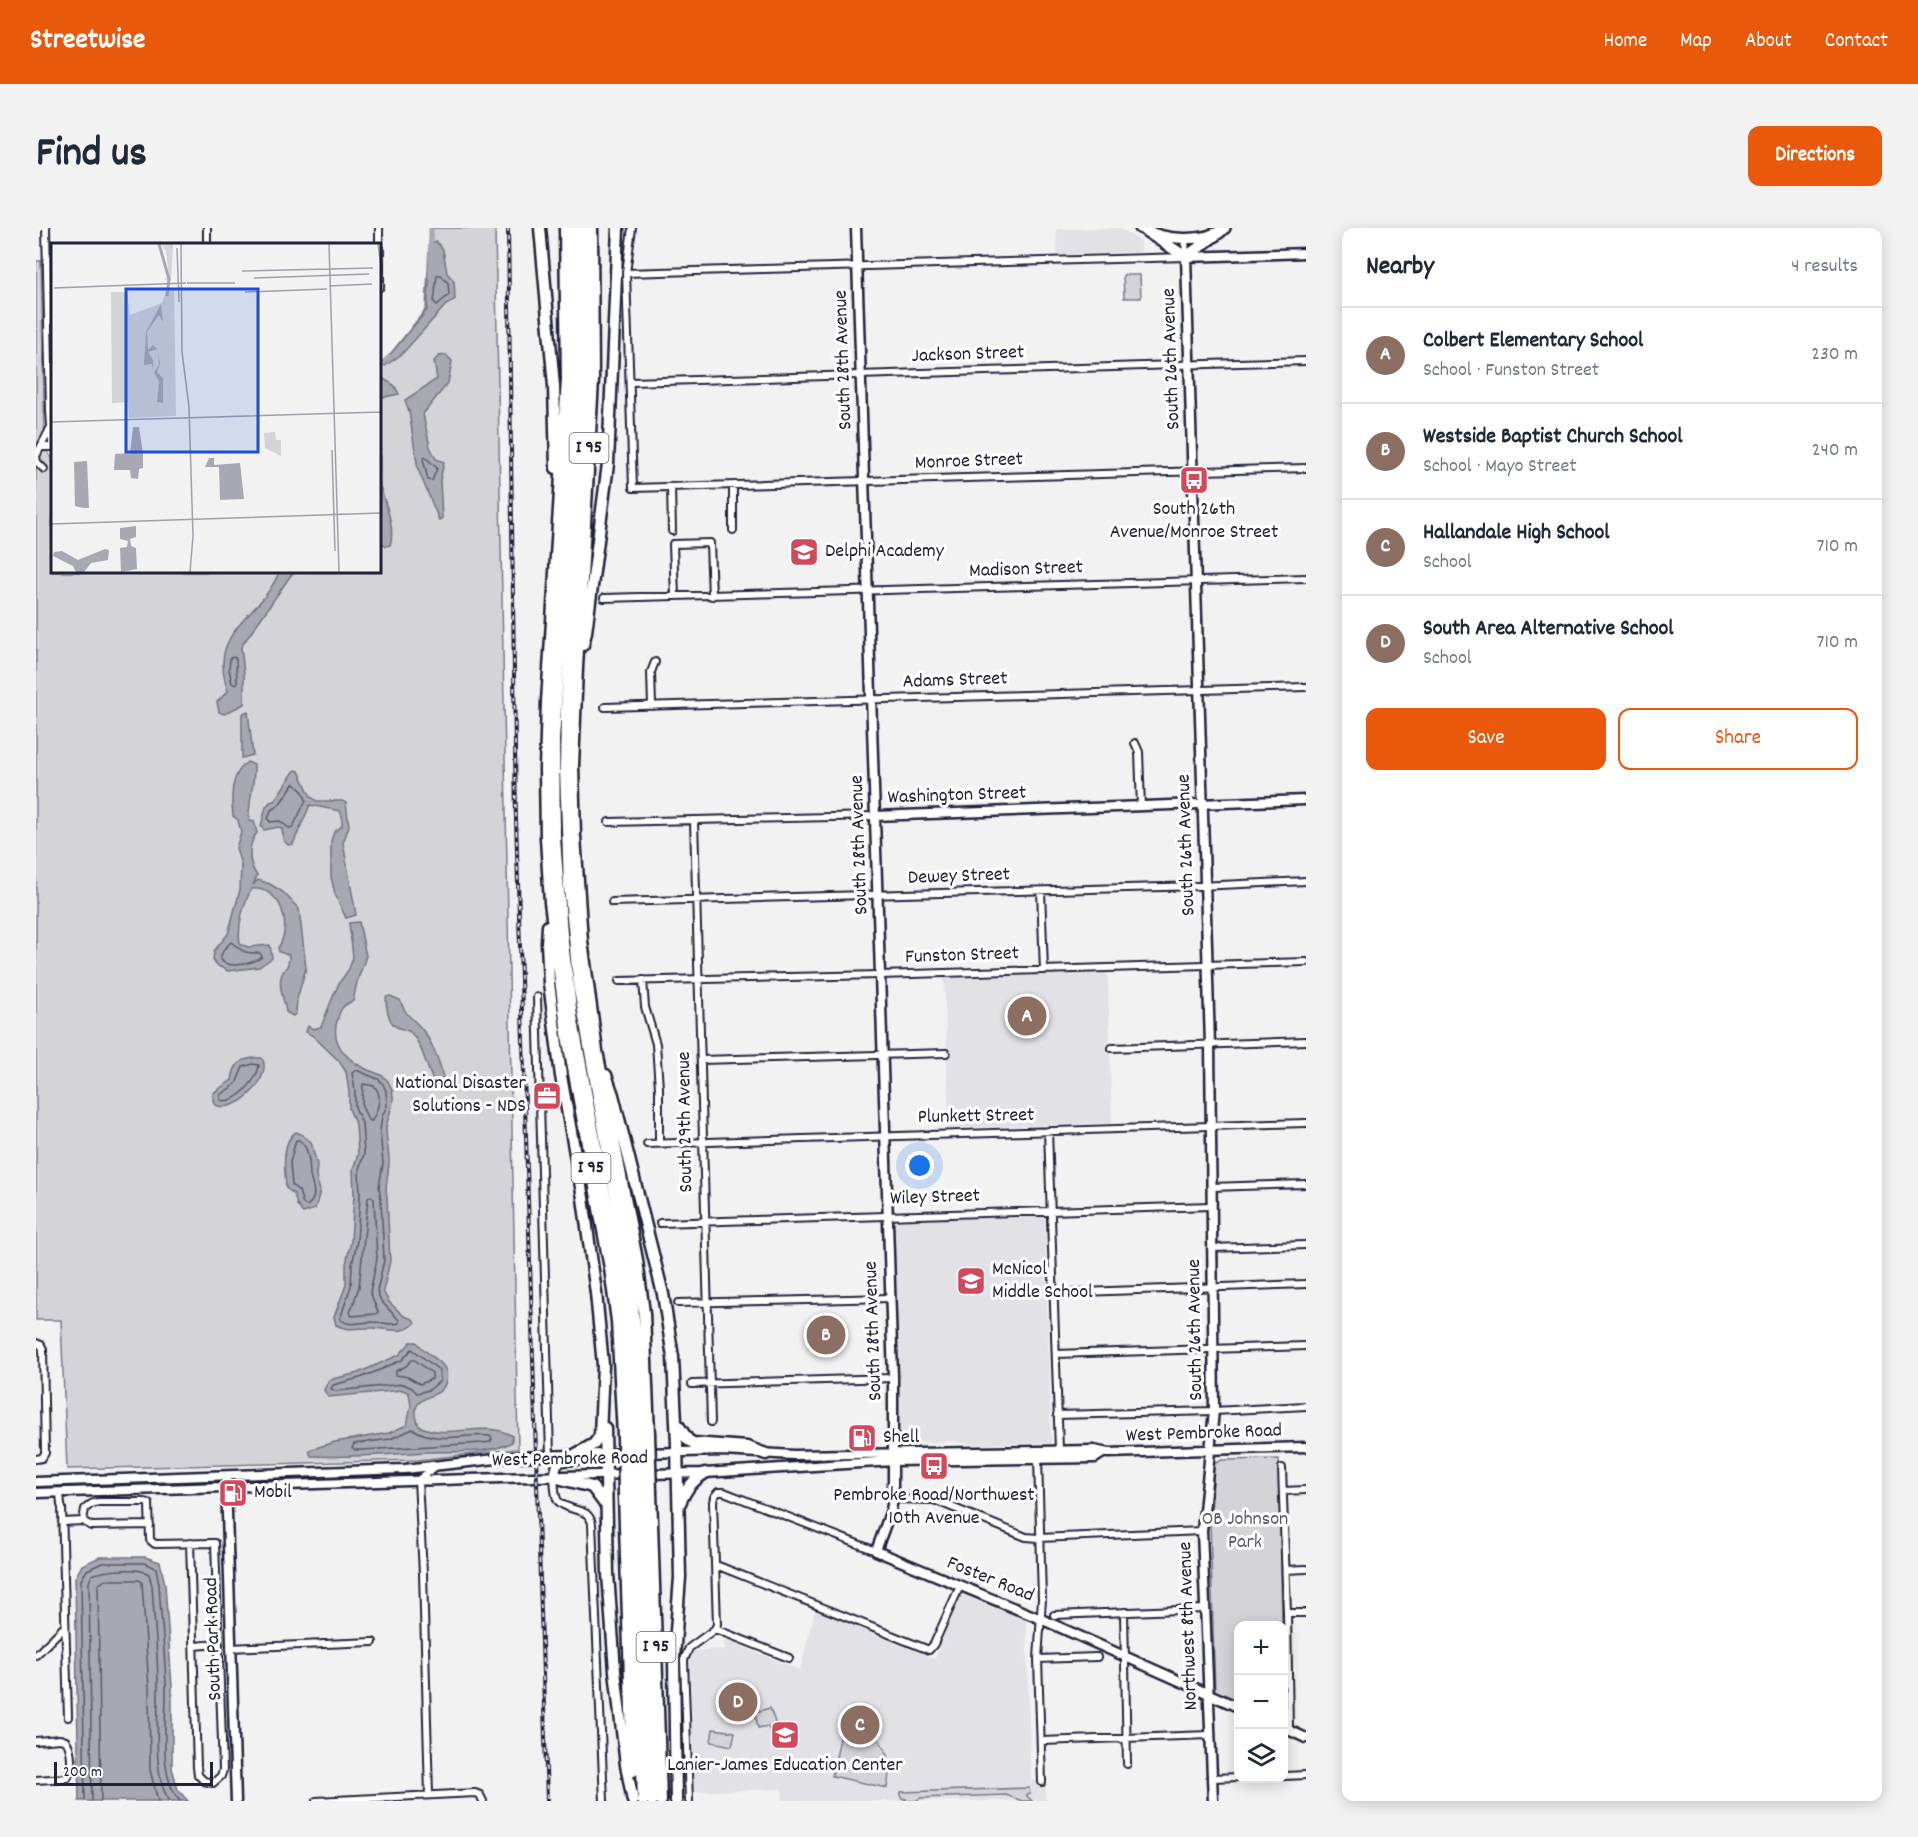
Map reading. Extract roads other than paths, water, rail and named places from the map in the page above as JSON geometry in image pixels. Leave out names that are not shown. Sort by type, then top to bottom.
[{"type":"highway","points":[[540,228],[554,386],[559,513]]},
{"type":"highway","name":"I 95","points":[[566,228],[567,379],[545,769],[550,902],[568,1041],[612,1278],[636,1435],[638,1494],[661,1801]]},
{"type":"highway","points":[[574,228],[575,388],[554,740],[555,838],[562,934],[572,1016],[620,1276],[636,1435]]},
{"type":"highway","points":[[583,228],[584,378],[565,746],[569,886],[579,989],[631,1284],[637,1357],[636,1435]]},
{"type":"highway","name":"I 95","points":[[592,228],[593,380],[577,668],[573,766],[574,836],[582,941],[597,1051],[637,1260],[648,1362],[636,1435],[638,1494],[634,1801]]},
{"type":"highway","points":[[577,668],[586,632],[608,464],[618,228]]},
{"type":"highway","points":[[1143,229],[1186,257],[1223,229]]},
{"type":"highway","points":[[550,902],[547,943],[549,983],[561,1076],[584,1198],[603,1365],[602,1401],[605,1416],[608,1574],[615,1671],[626,1765],[634,1801]]},
{"type":"highway","points":[[597,1051],[614,1095],[663,1294],[673,1357],[680,1576],[674,1658],[676,1801]]},
{"type":"highway","points":[[576,1454],[594,1444],[600,1436],[599,1412],[602,1401]]},
{"type":"highway","points":[[676,1423],[682,1433],[693,1443],[747,1447],[766,1454]]},
{"type":"highway","points":[[679,1506],[687,1487],[693,1480],[705,1473]]},
{"type":"highway","points":[[554,1477],[592,1487],[605,1504]]},
{"type":"highway","points":[[638,1494],[643,1801]]},
{"type":"highway","points":[[638,1494],[652,1801]]},
{"type":"main road","points":[[1143,229],[1185,238],[1223,229]]},
{"type":"street","points":[[44,469],[37,462],[36,456],[51,429],[49,260],[46,228]]},
{"type":"street","points":[[631,382],[627,273],[632,228]]},
{"type":"street","name":"South 28th Avenue","points":[[856,228],[893,1378],[893,1499],[876,1551]]},
{"type":"street","name":"South 26th Avenue","points":[[1185,238],[1210,1045],[1214,1349],[1214,1411],[1210,1450]]},
{"type":"street","points":[[627,273],[1306,253]]},
{"type":"street","name":"Jackson Street","points":[[631,382],[1306,361]]},
{"type":"street","name":"Monroe Street","points":[[631,382],[633,488],[1306,468]]},
{"type":"street","points":[[41,447],[51,447]]},
{"type":"street","points":[[733,486],[733,530]]},
{"type":"street","points":[[671,488],[672,531]]},
{"type":"street","points":[[675,596],[673,544],[710,543],[712,596]]},
{"type":"street","name":"Madison Street","points":[[604,598],[1306,578]]},
{"type":"street","points":[[652,706],[651,672],[655,662]]},
{"type":"street","name":"Adams Street","points":[[605,707],[1306,687]]},
{"type":"street","points":[[1135,743],[1139,752],[1141,807]]},
{"type":"street","name":"Washington Street","points":[[609,822],[875,816],[1306,800]]},
{"type":"street","name":"South 29th Avenue","points":[[694,820],[711,1422]]},
{"type":"street","name":"Dewey Street","points":[[612,902],[878,896],[1306,881]]},
{"type":"street","points":[[1041,891],[1044,970]]},
{"type":"street","name":"Funston Street","points":[[619,981],[1306,962]]},
{"type":"street","points":[[643,980],[645,1007],[656,1044],[659,1144]]},
{"type":"street","points":[[537,997],[550,1455]]},
{"type":"street","points":[[1112,1048],[1306,1041]]},
{"type":"street","points":[[702,1060],[946,1053]]},
{"type":"street","name":"Plunkett Street","points":[[646,1144],[1306,1123]]},
{"type":"street","points":[[1048,1131],[1059,1450]]},
{"type":"street","points":[[1211,1187],[1306,1184]]},
{"type":"street","name":"Wiley Street","points":[[660,1223],[1211,1206]]},
{"type":"street","points":[[1212,1248],[1306,1245]]},
{"type":"street","points":[[1054,1293],[1306,1284]]},
{"type":"street","points":[[678,1303],[890,1298]]},
{"type":"street","points":[[36,1460],[42,1458],[45,1453],[45,1420],[40,1380],[43,1349],[38,1344]]},
{"type":"street","points":[[1056,1354],[1306,1346]]},
{"type":"street","points":[[692,1383],[893,1378]]},
{"type":"street","points":[[1058,1414],[1214,1411],[1306,1406]]},
{"type":"street","points":[[36,1421],[45,1420]]},
{"type":"street","name":"West Pembroke Road","points":[[36,1482],[418,1480],[678,1474],[893,1457],[1059,1450],[1094,1450],[1103,1453],[1306,1447]]},
{"type":"street","name":"Northwest 8th Avenue","points":[[1210,1450],[1202,1532],[1213,1801]]},
{"type":"street","name":"West Pembroke Road","points":[[36,1493],[435,1466],[514,1457],[576,1454],[722,1451],[893,1457],[1095,1458],[1103,1453]]},
{"type":"street","points":[[604,1801],[591,1517],[558,1501],[555,1494],[554,1477],[557,1464],[564,1461],[598,1458],[606,1454]]},
{"type":"street","points":[[1038,1458],[1041,1619],[1038,1659],[1042,1782]]},
{"type":"street","points":[[429,1795],[418,1480],[435,1466]]},
{"type":"street","points":[[1282,1468],[1287,1613],[1286,1675]]},
{"type":"street","points":[[68,1717],[60,1492],[69,1484],[84,1480]]},
{"type":"street","name":"South Park Road","points":[[226,1481],[236,1801]]},
{"type":"street","points":[[1283,1491],[1306,1490]]},
{"type":"street","name":"Foster Road","points":[[716,1565],[714,1497],[718,1492],[724,1492],[1041,1619],[1234,1705]]},
{"type":"street","points":[[893,1499],[934,1500],[1026,1537],[1039,1539],[1202,1532]]},
{"type":"street","points":[[83,1521],[84,1509],[94,1502],[140,1501],[149,1503],[150,1540],[155,1544],[189,1543],[215,1543],[223,1770],[221,1776],[213,1783],[204,1782],[198,1775],[189,1543]]},
{"type":"street","points":[[62,1522],[83,1521],[91,1526],[150,1525]]},
{"type":"street","points":[[689,1801],[684,1660],[689,1648],[715,1629],[717,1624],[716,1565],[929,1650],[934,1644],[960,1586]]},
{"type":"street","points":[[1286,1570],[1306,1569]]},
{"type":"street","points":[[1054,1614],[1204,1609]]},
{"type":"street","points":[[1124,1612],[1127,1764]]},
{"type":"street","points":[[1287,1613],[1306,1613]]},
{"type":"street","points":[[36,1655],[65,1626]]},
{"type":"street","points":[[715,1629],[789,1659]]},
{"type":"street","points":[[230,1648],[373,1642]]},
{"type":"street","points":[[194,1646],[219,1644]]},
{"type":"street","points":[[1038,1659],[1097,1657]]},
{"type":"street","points":[[1288,1730],[1306,1738]]},
{"type":"street","points":[[1041,1741],[1210,1735]]},
{"type":"street","points":[[36,1741],[60,1739],[66,1741],[70,1745],[71,1773],[67,1778],[36,1780]]},
{"type":"street","points":[[1288,1776],[1306,1775]]},
{"type":"street","points":[[1212,1778],[1234,1777]]},
{"type":"street","points":[[316,1801],[476,1793],[481,1798]]},
{"type":"water","points":[[436,241],[443,250],[447,273],[454,281],[455,299],[445,306],[402,354],[385,366],[383,363],[427,310],[432,243]]},
{"type":"water","points":[[446,355],[452,361],[448,383],[423,414],[430,447],[436,459],[444,462],[440,480],[442,518],[439,520],[418,469],[405,400],[437,379],[434,361],[439,356]]},
{"type":"water","points":[[381,378],[394,385],[399,394],[381,398]]},
{"type":"water","points":[[381,489],[392,531],[390,545],[386,546],[381,542]]},
{"type":"water","points":[[278,573],[294,573],[241,647],[244,704],[224,714],[219,712],[217,702],[228,691],[223,670],[224,653],[238,626],[271,588]]},
{"type":"water","points":[[248,711],[253,755],[242,758],[242,714]]},
{"type":"water","points":[[247,762],[254,765],[249,814],[249,821],[254,821],[257,833],[250,848],[250,860],[257,876],[253,885],[258,880],[270,884],[283,892],[299,909],[306,968],[297,999],[296,1013],[293,1016],[286,1012],[280,985],[289,960],[289,955],[279,952],[278,948],[282,939],[284,919],[282,909],[270,894],[262,890],[251,889],[241,915],[239,937],[240,944],[248,947],[270,945],[272,958],[259,967],[228,971],[216,965],[213,960],[214,951],[228,934],[240,890],[241,865],[236,848],[241,832],[238,820],[233,816],[232,794],[237,773]]},
{"type":"water","points":[[295,770],[299,771],[311,797],[317,801],[346,803],[349,826],[343,843],[356,915],[346,918],[335,894],[331,877],[331,841],[334,832],[342,826],[340,811],[310,805],[293,844],[288,845],[284,841],[282,829],[279,827],[264,830],[261,826],[266,807],[274,801]]},
{"type":"water","points":[[359,922],[366,956],[353,1001],[344,1006],[339,1014],[336,1037],[342,1051],[348,1057],[383,1076],[392,1091],[393,1101],[386,1129],[389,1161],[386,1188],[390,1261],[383,1291],[389,1302],[404,1316],[413,1319],[415,1323],[401,1330],[345,1328],[336,1325],[334,1317],[346,1285],[346,1264],[351,1241],[354,1195],[353,1169],[358,1154],[356,1125],[349,1109],[346,1072],[339,1061],[306,1032],[308,1026],[313,1029],[321,1027],[339,983],[349,969],[353,957],[349,923]]},
{"type":"water","points":[[390,996],[400,1000],[405,1011],[431,1043],[442,1073],[443,1085],[440,1087],[436,1086],[413,1035],[391,1022],[386,1001],[386,997]]},
{"type":"water","points":[[253,1058],[262,1058],[264,1066],[258,1084],[251,1093],[233,1105],[224,1107],[215,1105],[213,1093],[232,1080],[238,1064]]},
{"type":"water","points":[[296,1132],[311,1142],[320,1191],[315,1209],[303,1213],[297,1205],[294,1194],[286,1188],[286,1150],[291,1137]]},
{"type":"water","points":[[411,1342],[417,1342],[445,1368],[447,1374],[443,1388],[438,1393],[425,1398],[417,1407],[419,1426],[442,1432],[490,1429],[512,1436],[512,1442],[493,1449],[471,1452],[311,1456],[309,1450],[335,1442],[389,1433],[407,1425],[411,1406],[409,1393],[403,1390],[328,1397],[324,1390],[329,1380],[358,1373],[399,1355]]},
{"type":"water","points":[[100,1557],[145,1557],[160,1562],[165,1584],[172,1687],[172,1768],[178,1790],[188,1801],[79,1801],[75,1578],[82,1565]]},
{"type":"waterway","points":[[431,228],[431,276]]},
{"type":"waterway","points":[[381,364],[390,357]]},
{"type":"tunnel","points":[[44,469],[51,472]]},
{"type":"railway","points":[[508,228],[516,820],[547,1801]]},
{"type":"place","name":"South 26th Avenue/Monroe Street","points":[[1194,480]]},
{"type":"place","name":"Delphi Academy","points":[[804,552]]},
{"type":"place","name":"Colbert Elementary School","points":[[1027,1016]]},
{"type":"place","name":"National Disaster Solutions - NDS","points":[[547,1096]]},
{"type":"place","name":"McNicol Middle School","points":[[971,1281]]},
{"type":"place","name":"Westside Baptist Church School","points":[[826,1335]]},
{"type":"place","name":"Shell","points":[[862,1438]]},
{"type":"place","name":"Pembroke Road/Northwest 10th Avenue","points":[[934,1466]]},
{"type":"place","name":"Mobil","points":[[233,1493]]},
{"type":"place","name":"South Area Alternative School","points":[[738,1702]]},
{"type":"place","name":"Hallandale High School","points":[[860,1725]]},
{"type":"place","name":"Lanier-James Education Center","points":[[785,1735]]},
{"type":"park label","name":"OB Johnson Park","points":[[1245,1532]]}]
